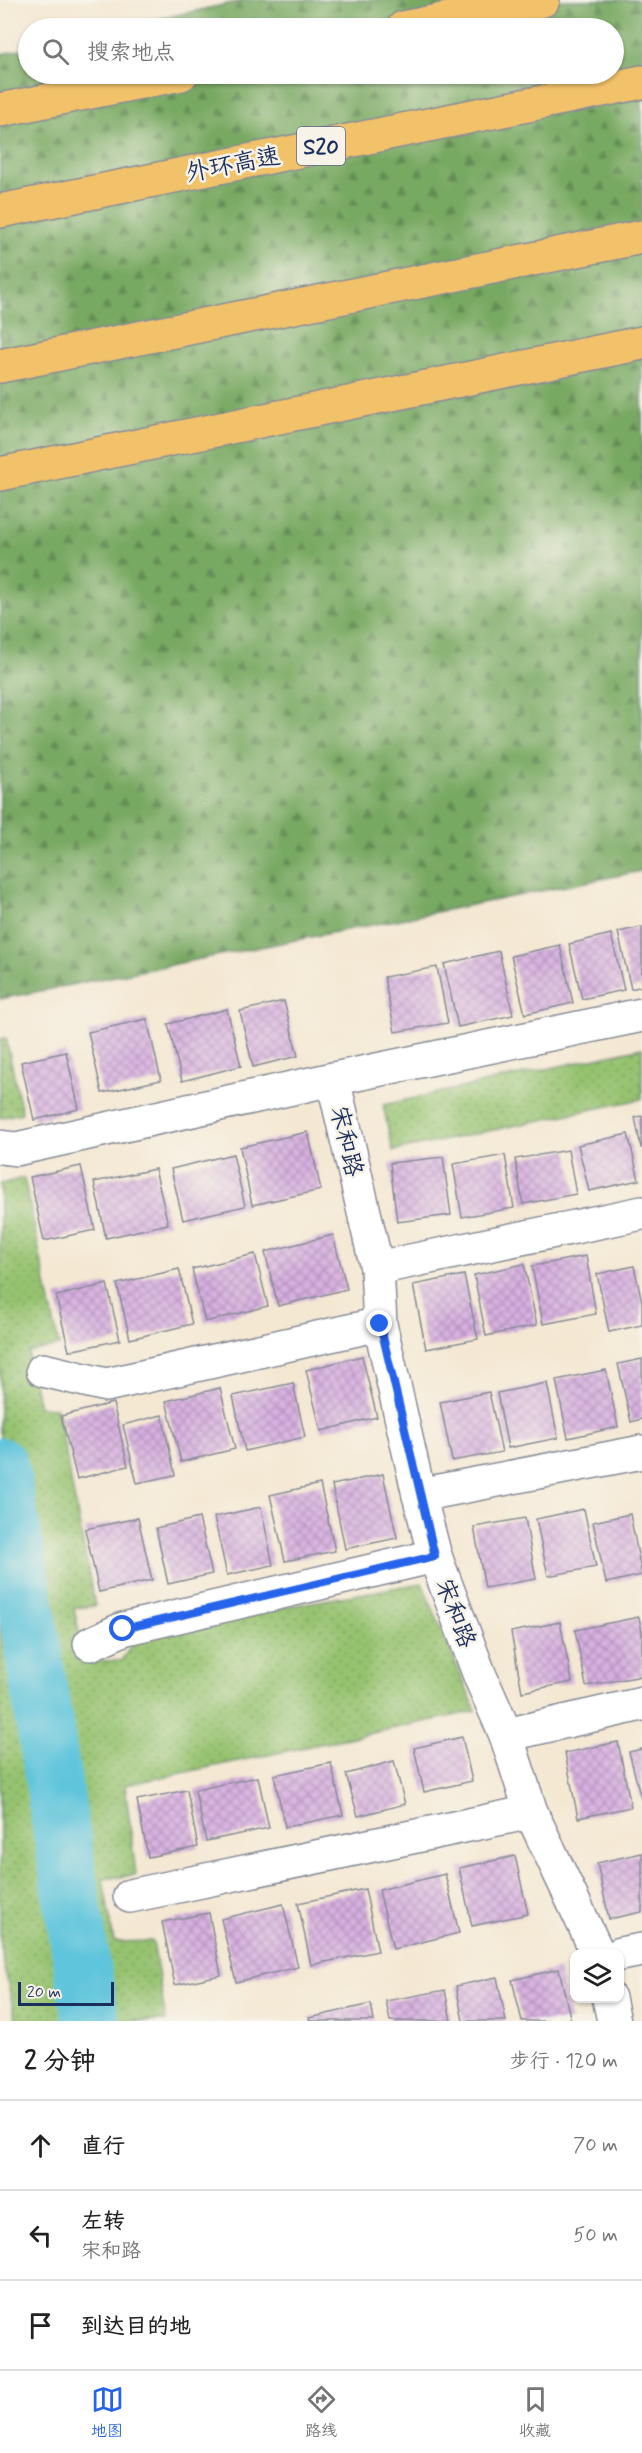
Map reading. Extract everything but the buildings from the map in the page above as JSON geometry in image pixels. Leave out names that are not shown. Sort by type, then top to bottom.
[{"type":"highway","points":[[453,18],[543,0]]},
{"type":"highway","name":"外环高速","points":[[0,211],[642,82]]},
{"type":"highway","points":[[0,110],[131,84]]},
{"type":"highway","points":[[0,366],[642,237]]},
{"type":"highway","points":[[0,474],[642,343]]},
{"type":"street","points":[[0,1147],[16,1149],[333,1079],[642,1016]]},
{"type":"street","name":"宋和路","points":[[333,1079],[377,1268],[380,1324],[435,1556],[480,1676],[506,1735],[531,1812],[596,1949]]},
{"type":"street","points":[[377,1268],[642,1213]]},
{"type":"street","points":[[43,1370],[106,1385],[380,1324]]},
{"type":"street","points":[[419,1495],[642,1452]]},
{"type":"street","points":[[90,1644],[123,1629],[435,1556]]},
{"type":"street","points":[[506,1735],[642,1704]]},
{"type":"street","points":[[130,1896],[531,1812]]},
{"type":"street","points":[[624,1953],[642,1950]]},
{"type":"street","points":[[610,2003],[614,2021]]},
{"type":"green space","points":[[246,0],[642,0],[642,871],[0,999],[0,54],[18,50],[18,84],[624,84],[624,18],[162,18]]},
{"type":"green space","points":[[6,1038],[22,1113],[0,1118],[0,1039]]},
{"type":"green space","points":[[642,1048],[642,1099],[393,1151],[383,1105]]},
{"type":"green space","points":[[24,1178],[59,1346],[28,1352],[39,1407],[57,1408],[95,1606],[74,1608],[85,1660],[121,1661],[140,1632],[422,1583],[476,1711],[125,1785],[136,1875],[103,1879],[114,1942],[153,1941],[166,2021],[16,2021],[0,1947],[0,1184]]},
{"type":"waterway","points":[[0,1466],[24,1593],[91,2021]]},
{"type":"route","points":[[123,1629],[435,1556],[380,1324]]}]
